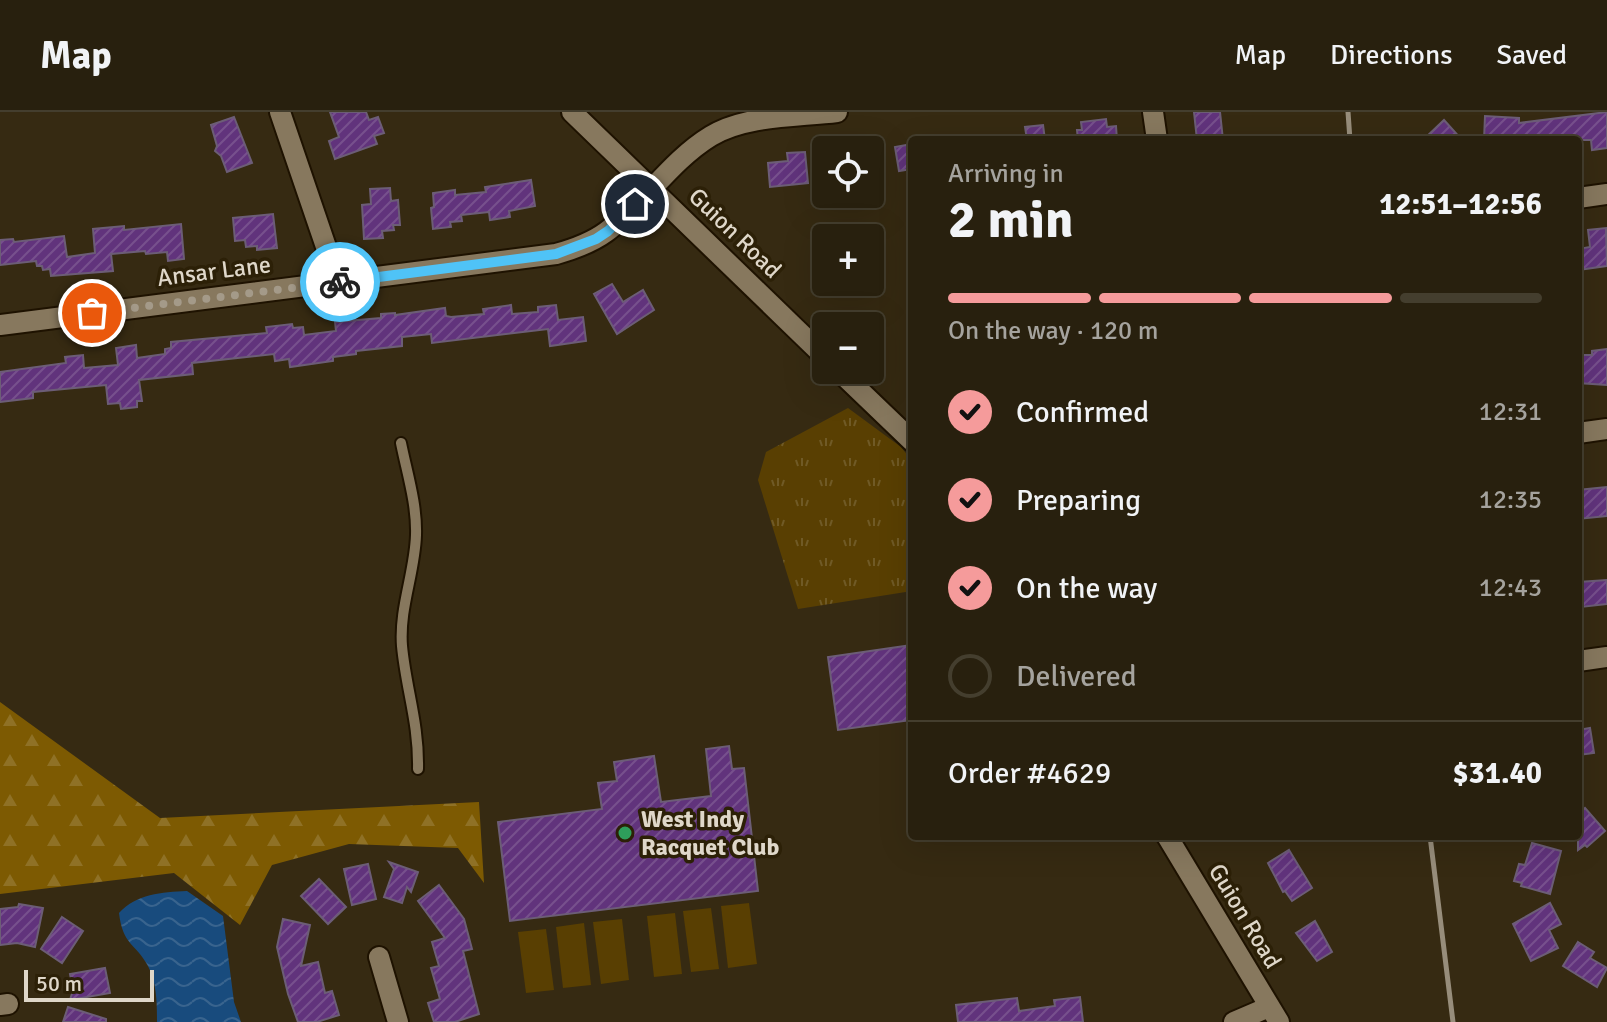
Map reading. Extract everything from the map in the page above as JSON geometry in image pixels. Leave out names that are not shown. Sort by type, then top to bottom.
[{"type":"street","points":[[280,112],[338,282]]},
{"type":"street","name":"Guion Road","points":[[572,112],[812,344]]},
{"type":"street","name":"Ansar Lane","points":[[0,325],[556,254],[576,248],[608,231],[696,147],[722,131],[743,123],[837,112]]},
{"type":"street","points":[[1153,112],[1156,136]]},
{"type":"street","points":[[1582,197],[1607,194]]},
{"type":"street","points":[[853,384],[908,437]]},
{"type":"street","points":[[1582,432],[1607,429]]},
{"type":"street","points":[[1582,660],[1607,657]]},
{"type":"street","name":"Guion Road","points":[[1169,840],[1274,1014]]},
{"type":"street","points":[[379,957],[398,1022]]},
{"type":"street","points":[[1234,1022],[1274,1014]]},
{"type":"lane","points":[[401,443],[413,497],[416,534],[404,608],[402,644],[419,738],[418,769]]},
{"type":"green space","points":[[848,408],[901,447],[908,456],[908,592],[798,609],[758,480],[766,452]]},
{"type":"green space","points":[[0,702],[160,818],[479,802],[484,883],[458,848],[349,844],[272,865],[240,925],[174,873],[0,894]]},
{"type":"green space","points":[[749,903],[757,964],[728,968],[721,906]]},
{"type":"green space","points":[[711,908],[719,969],[691,972],[683,911]]},
{"type":"green space","points":[[675,913],[682,974],[654,977],[647,916]]},
{"type":"green space","points":[[622,919],[629,980],[601,984],[593,922]]},
{"type":"green space","points":[[584,923],[591,985],[563,988],[556,927]]},
{"type":"green space","points":[[546,929],[554,990],[526,993],[518,932]]},
{"type":"water","points":[[187,891],[223,916],[234,1002],[241,1022],[157,1022],[156,994],[151,973],[123,932],[119,913],[141,898]]},
{"type":"building","points":[[330,112],[366,112],[369,120],[378,117],[384,133],[374,136],[377,144],[335,159],[329,141],[339,137]]},
{"type":"building","points":[[1194,112],[1220,112],[1223,136],[1197,136]]},
{"type":"building","points":[[1607,112],[1607,148],[1592,150],[1591,140],[1582,140],[1582,136],[1484,136],[1485,116],[1519,118],[1519,123]]},
{"type":"building","points":[[234,117],[252,163],[227,172],[221,156],[215,151],[217,146],[211,125]]},
{"type":"building","points":[[1106,119],[1107,127],[1116,126],[1117,136],[1078,136],[1077,130],[1082,130],[1081,122]]},
{"type":"building","points":[[1444,120],[1458,136],[1427,136]]},
{"type":"building","points":[[1043,125],[1044,136],[1026,136],[1025,127]]},
{"type":"building","points":[[908,145],[908,170],[899,171],[895,147]]},
{"type":"building","points":[[805,152],[808,183],[770,187],[768,163],[788,161],[787,153]]},
{"type":"building","points":[[531,180],[535,206],[509,211],[510,217],[490,220],[489,212],[461,215],[462,221],[450,222],[451,227],[433,229],[433,193],[455,190],[455,195],[486,192],[485,187]]},
{"type":"building","points":[[390,188],[391,201],[398,200],[400,225],[393,225],[394,230],[382,231],[383,238],[364,239],[362,205],[371,204],[370,189]]},
{"type":"building","points":[[273,214],[277,248],[257,250],[257,246],[246,247],[245,240],[235,241],[233,218]]},
{"type":"building","points":[[181,224],[184,259],[168,261],[167,252],[111,254],[113,271],[51,276],[50,269],[43,270],[36,261],[0,265],[0,240],[13,239],[14,242],[64,236],[67,257],[95,253],[93,229],[124,226],[124,230]]},
{"type":"building","points":[[1606,228],[1607,266],[1582,269],[1582,248],[1590,247],[1588,230]]},
{"type":"building","points":[[612,284],[623,302],[643,290],[654,310],[617,334],[594,294]]},
{"type":"building","points":[[511,305],[512,314],[538,312],[538,307],[556,305],[558,320],[583,317],[586,341],[550,346],[548,329],[432,343],[431,334],[402,337],[402,346],[356,351],[356,354],[333,357],[333,361],[290,367],[289,359],[275,361],[274,354],[192,363],[193,374],[139,380],[142,401],[137,401],[137,407],[121,409],[120,403],[108,404],[106,385],[33,392],[33,398],[0,402],[0,372],[66,363],[65,357],[83,355],[84,368],[118,365],[116,348],[136,345],[137,358],[165,354],[165,349],[171,348],[171,342],[267,333],[266,327],[292,324],[293,328],[303,327],[304,335],[336,331],[335,322],[381,318],[381,314],[445,308],[446,316],[451,317],[484,314],[483,309]]},
{"type":"building","points":[[1607,349],[1607,385],[1582,383],[1582,355],[1592,355],[1592,351]]},
{"type":"building","points":[[1607,487],[1607,516],[1582,519],[1582,490]]},
{"type":"building","points":[[1607,580],[1607,604],[1582,607],[1582,582]]},
{"type":"building","points":[[908,646],[908,721],[838,730],[828,657]]},
{"type":"building","points":[[1590,728],[1594,753],[1582,754],[1582,729]]},
{"type":"building","points":[[729,746],[732,769],[744,768],[758,891],[510,921],[498,822],[602,809],[598,783],[617,781],[614,762],[654,756],[661,802],[711,796],[706,749]]},
{"type":"building","points":[[1585,808],[1605,831],[1587,847],[1585,845],[1578,850],[1578,840],[1582,840],[1582,811]]},
{"type":"building","points":[[1532,843],[1561,851],[1550,894],[1514,881],[1519,864],[1525,865]]},
{"type":"building","points":[[1289,850],[1312,888],[1292,901],[1283,892],[1268,863]]},
{"type":"building","points":[[389,862],[418,872],[411,892],[407,887],[402,903],[384,897],[394,869]]},
{"type":"building","points":[[368,864],[376,899],[352,905],[344,869]]},
{"type":"building","points":[[319,879],[346,907],[328,924],[301,896]]},
{"type":"building","points":[[439,885],[464,919],[472,949],[463,951],[479,1014],[455,1022],[434,1022],[428,1003],[440,999],[431,968],[439,966],[432,942],[445,938],[418,901]]},
{"type":"building","points":[[1550,903],[1561,924],[1549,930],[1558,948],[1531,961],[1513,924]]},
{"type":"building","points":[[19,904],[43,908],[35,947],[17,943],[0,945],[0,909],[18,907]]},
{"type":"building","points":[[62,917],[83,931],[62,963],[41,949]]},
{"type":"building","points":[[283,919],[310,925],[301,966],[318,962],[325,993],[332,991],[339,1015],[317,1022],[298,1022],[277,947]]},
{"type":"building","points":[[1315,921],[1332,952],[1317,961],[1296,933]]},
{"type":"building","points":[[1578,942],[1594,952],[1590,958],[1607,968],[1597,987],[1563,966]]},
{"type":"building","points":[[105,968],[110,993],[70,1000],[73,990],[70,974]]},
{"type":"building","points":[[1080,997],[1083,1022],[958,1022],[956,1005],[1017,998],[1019,1011],[1055,1006],[1054,1000]]},
{"type":"building","points":[[68,1007],[106,1019],[106,1022],[63,1022]]},
{"type":"railway","points":[[1348,112],[1350,136]]},
{"type":"railway","points":[[1430,840],[1453,1022]]},
{"type":"way so far","points":[[92,313],[340,282]]},
{"type":"place","name":"West Indy Racquet Club","points":[[625,833]]},
{"type":"route","points":[[340,282],[556,254],[596,239],[635,204]]}]
